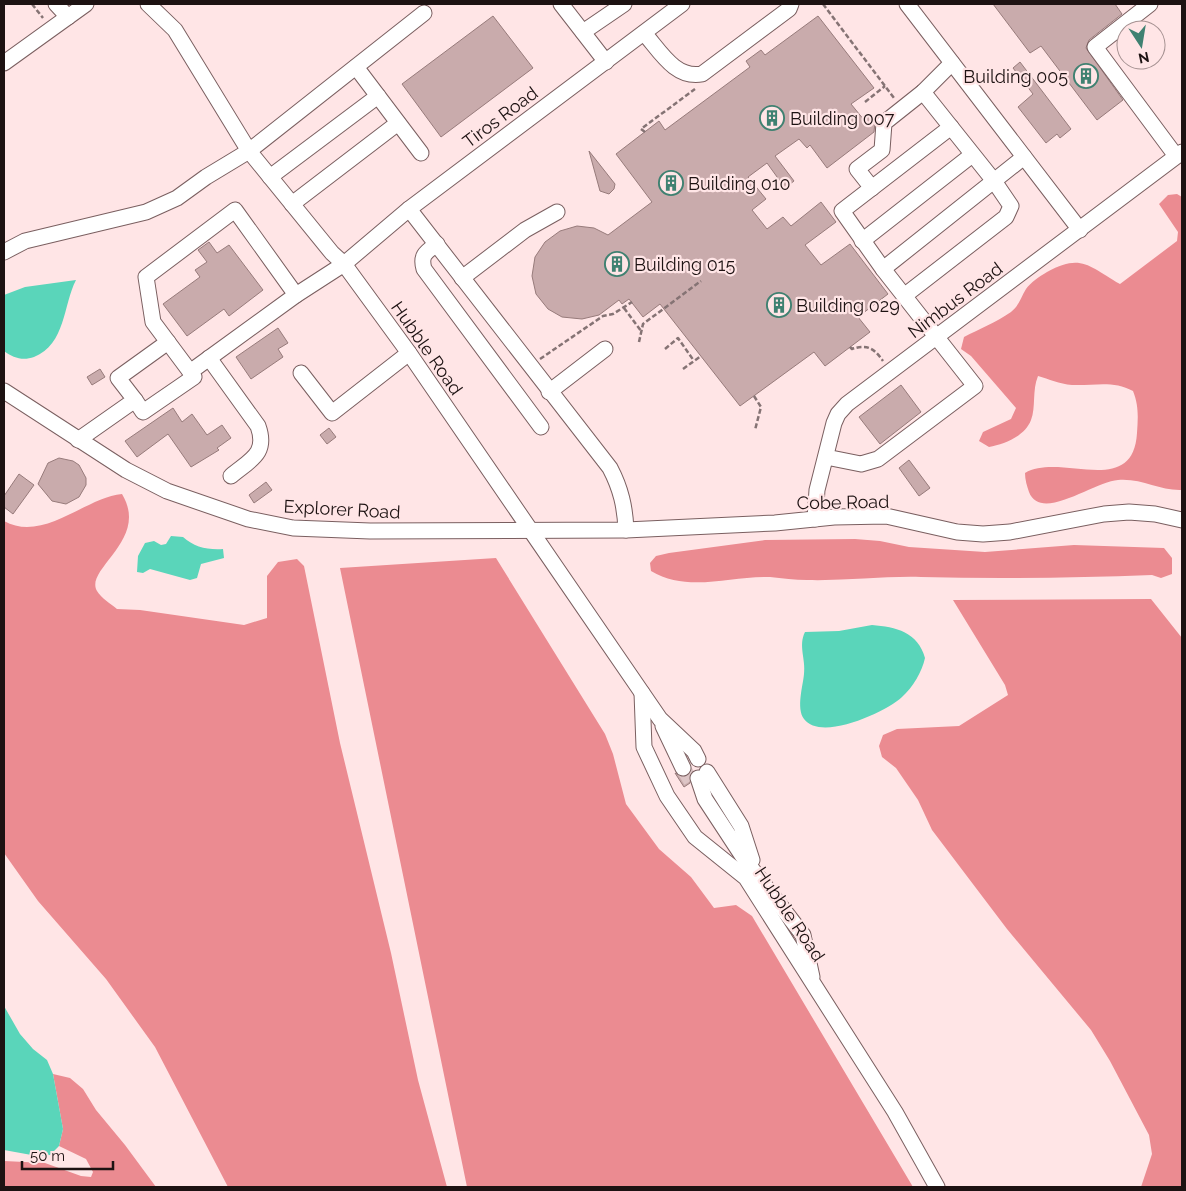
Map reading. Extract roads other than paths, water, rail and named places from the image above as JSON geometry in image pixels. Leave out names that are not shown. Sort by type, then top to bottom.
[{"type":"street","points":[[56,4],[68,17]]},
{"type":"street","points":[[4,62],[86,4]]},
{"type":"street","name":"Hubble Road","points":[[148,4],[175,30],[249,151],[332,253],[344,264],[410,353],[660,719],[668,737],[690,764],[694,751],[660,719]]},
{"type":"street","points":[[561,4],[606,62]]},
{"type":"street","points":[[583,32],[624,4]]},
{"type":"street","name":"Tiros Road","points":[[135,400],[143,412],[194,377],[190,372],[208,358],[296,295],[344,264],[409,209],[682,4]]},
{"type":"street","points":[[644,33],[675,68],[691,76],[702,74],[788,9],[791,4]]},
{"type":"street","points":[[907,4],[1080,230]]},
{"type":"street","points":[[1150,4],[1096,47],[1179,154]]},
{"type":"street","points":[[4,252],[25,240],[146,212],[177,198],[206,176],[249,151],[424,13]]},
{"type":"street","points":[[872,188],[857,169],[882,150],[884,123],[923,92],[952,63]]},
{"type":"street","points":[[356,67],[421,153]]},
{"type":"street","points":[[904,296],[1010,212],[1010,201],[923,92]]},
{"type":"street","points":[[270,177],[378,96]]},
{"type":"street","points":[[292,204],[398,123]]},
{"type":"street","points":[[826,457],[860,464],[878,460],[975,386],[883,269],[842,211],[951,127]]},
{"type":"street","name":"Nimbus Road","points":[[815,519],[817,490],[834,423],[838,414],[847,404],[1179,154]]},
{"type":"street","points":[[862,241],[972,155]]},
{"type":"street","points":[[883,269],[1024,157]]},
{"type":"street","points":[[409,209],[549,392],[610,468],[619,486],[623,500],[626,530]]},
{"type":"street","points":[[190,372],[153,322],[146,277],[235,210],[296,295]]},
{"type":"street","points":[[462,278],[525,230],[557,212]]},
{"type":"street","points":[[437,244],[424,254],[422,260],[424,269],[541,427]]},
{"type":"street","points":[[78,440],[135,400],[118,378],[168,342]]},
{"type":"street","points":[[549,392],[606,349]]},
{"type":"street","points":[[301,373],[332,413],[410,353]]},
{"type":"street","points":[[499,370],[520,353]]},
{"type":"street","points":[[208,358],[258,426],[262,438],[263,444],[259,450],[231,476]]},
{"type":"street","name":"Explorer Road","points":[[4,391],[126,470],[167,491],[248,519],[293,528],[325,530],[531,530]]},
{"type":"street","name":"Cobe Road","points":[[531,530],[626,530],[886,516],[957,532],[984,534],[1010,532],[1104,514],[1129,512],[1155,514],[1182,520]]},
{"type":"street","name":"Hubble Road","points":[[642,693],[644,747],[667,796],[696,837],[746,878],[895,1112],[937,1187]]},
{"type":"street","name":"Hubble Road","points":[[758,875],[741,826],[699,777],[705,799],[745,860],[804,935],[812,981]]},
{"type":"tunnel","points":[[683,768],[691,781]]},
{"type":"place","name":"Building 005","points":[[1086,76]]},
{"type":"place","name":"Building 007","points":[[772,118]]},
{"type":"place","name":"Building 010","points":[[671,183]]},
{"type":"place","name":"Building 015","points":[[617,264]]},
{"type":"place","name":"Building 029","points":[[779,305]]}]
